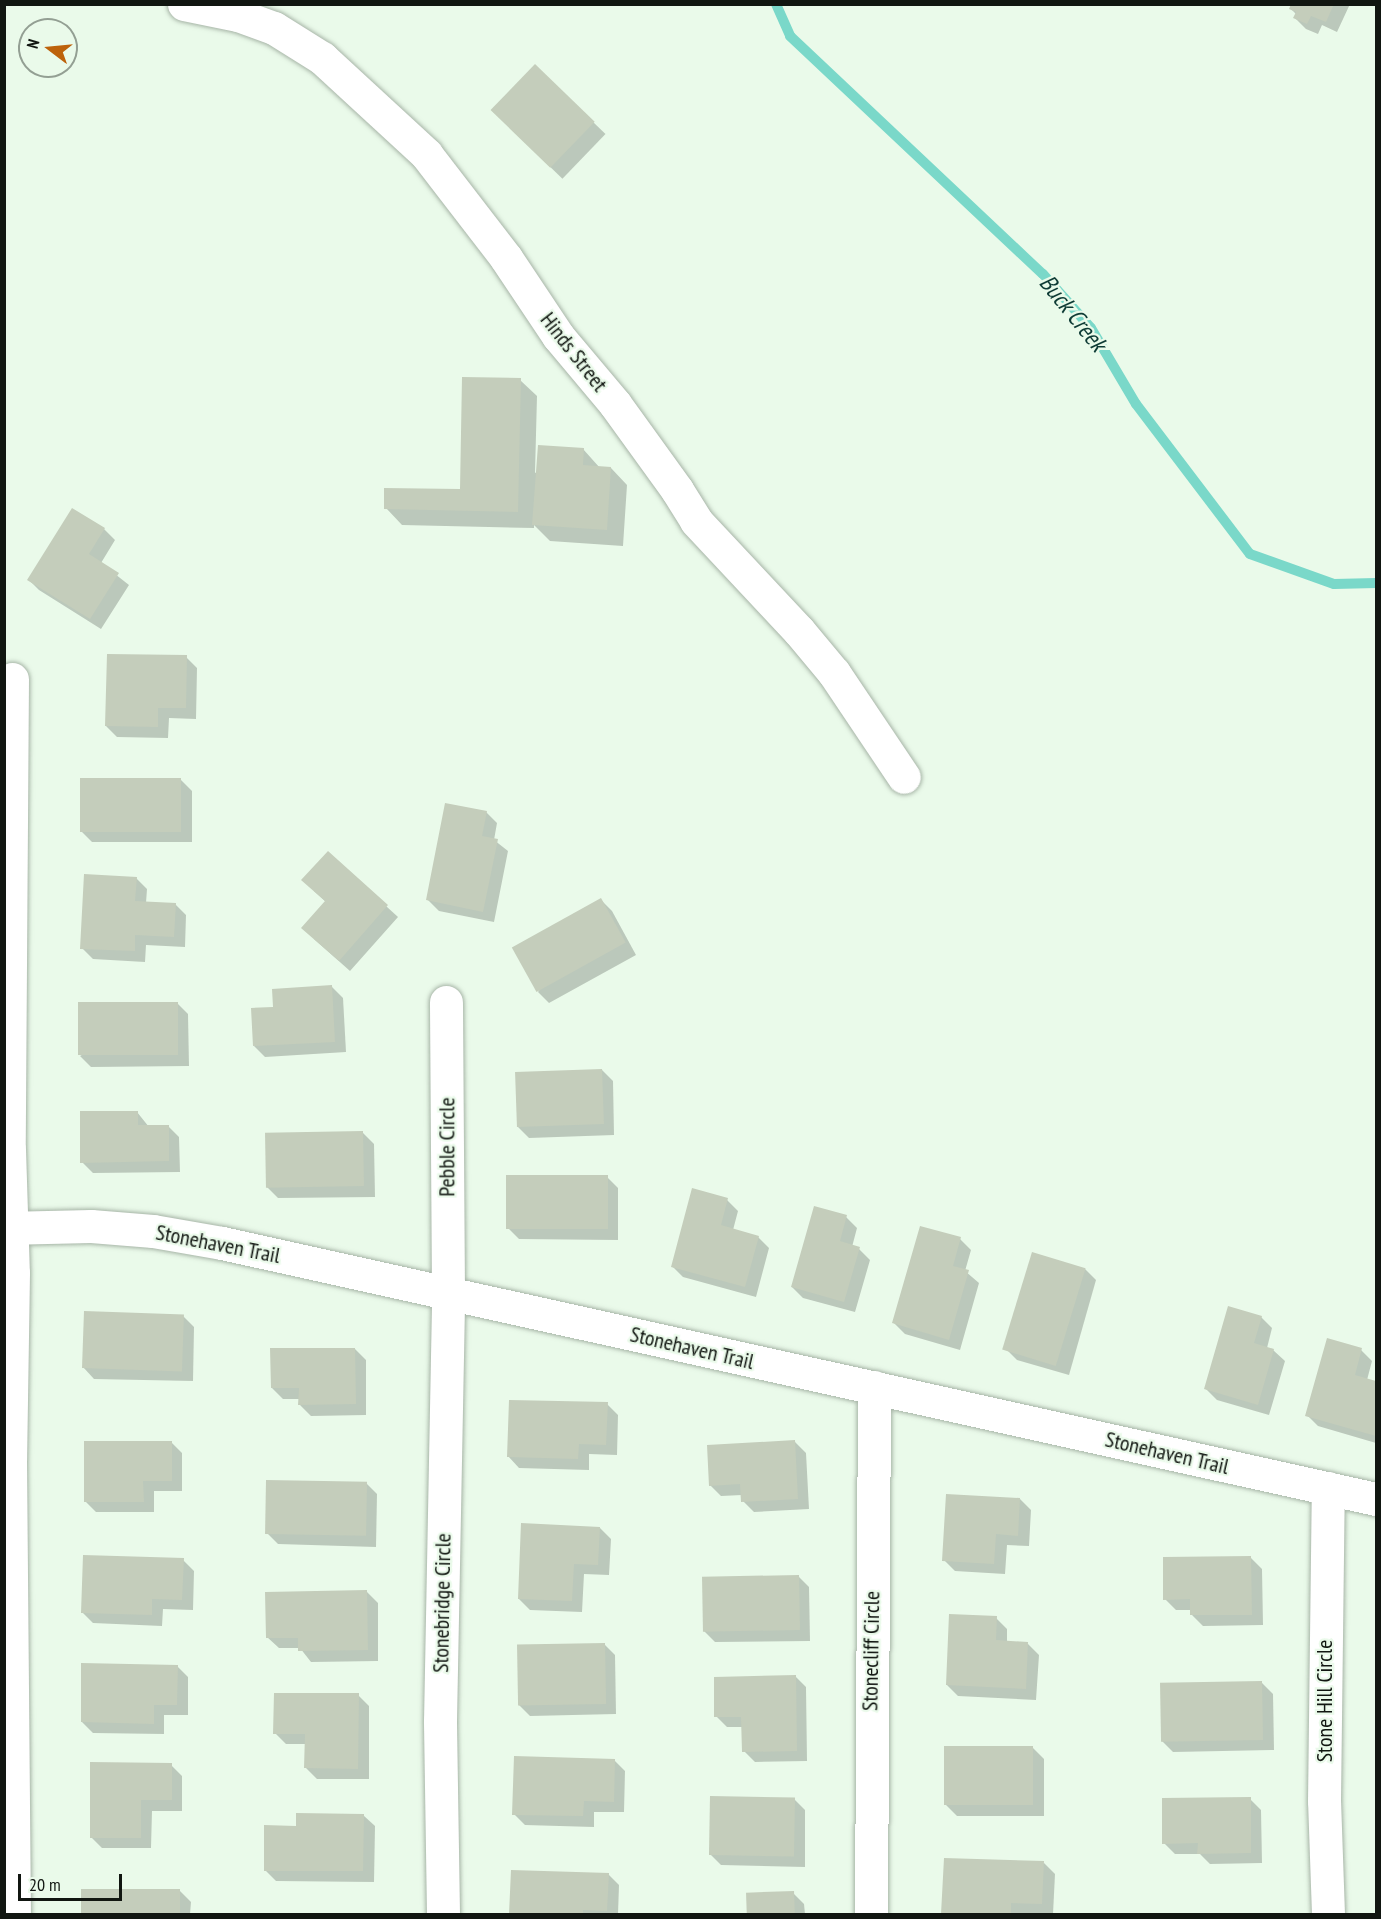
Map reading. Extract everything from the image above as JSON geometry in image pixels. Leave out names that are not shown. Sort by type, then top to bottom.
[{"type":"street","name":"Hinds Street","points":[[184,4],[238,15],[274,28],[322,58],[426,154],[506,258],[558,336],[615,404],[677,490],[696,521],[799,631],[834,673],[904,777]]},
{"type":"street","points":[[12,679],[8,1227],[14,1914]]},
{"type":"street","name":"Pebble Circle","points":[[446,1002],[448,1292]]},
{"type":"street","name":"Stonehaven Trail","points":[[8,1227],[91,1226],[153,1231],[222,1243],[1377,1499]]},
{"type":"street","name":"Stonebridge Circle","points":[[442,1914],[440,1721],[448,1292]]},
{"type":"street","name":"Stonecliff Circle","points":[[871,1914],[874,1387]]},
{"type":"street","name":"Stone Hill Circle","points":[[1328,1488],[1324,1801],[1328,1914]]},
{"type":"building","points":[[1291,4],[1334,4],[1326,22],[1311,16],[1307,24],[1293,18],[1296,12],[1289,9]]},
{"type":"building","points":[[535,64],[595,122],[550,168],[491,110]]},
{"type":"building","points":[[462,377],[521,378],[518,512],[384,509],[384,488],[460,489]]},
{"type":"building","points":[[538,445],[584,448],[583,465],[611,467],[607,530],[532,525]]},
{"type":"building","points":[[72,508],[105,528],[89,554],[119,573],[90,619],[27,580]]},
{"type":"building","points":[[107,654],[187,655],[186,708],[158,708],[158,727],[105,726]]},
{"type":"building","points":[[80,778],[181,778],[181,832],[80,832]]},
{"type":"building","points":[[445,803],[487,811],[482,836],[498,839],[483,912],[426,900]]},
{"type":"building","points":[[328,851],[388,905],[339,961],[301,928],[325,901],[301,880]]},
{"type":"building","points":[[84,874],[137,877],[135,901],[176,903],[174,937],[135,935],[135,951],[80,949]]},
{"type":"building","points":[[601,898],[626,943],[537,992],[512,947]]},
{"type":"building","points":[[332,985],[335,1042],[253,1046],[251,1008],[273,1007],[272,989]]},
{"type":"building","points":[[78,1002],[178,1002],[178,1055],[78,1055]]},
{"type":"building","points":[[602,1069],[604,1124],[517,1127],[515,1072]]},
{"type":"building","points":[[80,1111],[138,1111],[138,1125],[169,1125],[169,1161],[80,1163]]},
{"type":"building","points":[[363,1131],[364,1186],[266,1188],[265,1133]]},
{"type":"building","points":[[506,1175],[608,1175],[608,1229],[506,1229]]},
{"type":"building","points":[[692,1188],[728,1198],[721,1225],[759,1236],[745,1287],[671,1267]]},
{"type":"building","points":[[814,1206],[847,1215],[840,1241],[860,1247],[844,1302],[791,1287]]},
{"type":"building","points":[[920,1226],[961,1237],[953,1266],[969,1270],[949,1340],[892,1323]]},
{"type":"building","points":[[1032,1252],[1086,1268],[1056,1366],[1002,1350]]},
{"type":"building","points":[[1228,1306],[1262,1316],[1254,1343],[1274,1349],[1258,1405],[1204,1389]]},
{"type":"building","points":[[84,1311],[184,1314],[182,1371],[82,1368]]},
{"type":"building","points":[[1327,1338],[1362,1348],[1355,1375],[1376,1381],[1376,1436],[1305,1416]]},
{"type":"building","points":[[270,1348],[355,1348],[356,1404],[298,1405],[299,1388],[271,1388]]},
{"type":"building","points":[[509,1400],[608,1402],[606,1445],[579,1444],[578,1459],[507,1457]]},
{"type":"building","points":[[795,1440],[798,1499],[741,1502],[740,1484],[709,1486],[707,1445]]},
{"type":"building","points":[[84,1441],[172,1441],[172,1481],[143,1481],[144,1502],[84,1502]]},
{"type":"building","points":[[266,1480],[367,1482],[366,1536],[265,1534]]},
{"type":"building","points":[[946,1494],[1020,1498],[1018,1536],[996,1534],[994,1564],[942,1561]]},
{"type":"building","points":[[521,1523],[600,1527],[598,1565],[574,1564],[572,1601],[518,1599]]},
{"type":"building","points":[[83,1555],[184,1558],[182,1600],[152,1599],[152,1615],[81,1613]]},
{"type":"building","points":[[1251,1556],[1252,1615],[1190,1615],[1190,1599],[1163,1600],[1163,1557]]},
{"type":"building","points":[[799,1575],[800,1630],[703,1632],[702,1577]]},
{"type":"building","points":[[367,1590],[368,1650],[298,1651],[298,1638],[266,1638],[265,1592]]},
{"type":"building","points":[[949,1614],[997,1616],[996,1640],[1028,1642],[1026,1689],[946,1685]]},
{"type":"building","points":[[605,1643],[606,1704],[518,1706],[517,1645]]},
{"type":"building","points":[[81,1663],[178,1665],[177,1705],[154,1705],[154,1724],[81,1722]]},
{"type":"building","points":[[796,1675],[797,1751],[742,1752],[741,1717],[714,1717],[714,1677]]},
{"type":"building","points":[[1262,1681],[1263,1740],[1161,1742],[1160,1683]]},
{"type":"building","points":[[274,1693],[359,1693],[358,1769],[304,1768],[305,1734],[273,1734]]},
{"type":"building","points":[[944,1746],[1033,1746],[1033,1805],[944,1805]]},
{"type":"building","points":[[514,1756],[615,1759],[614,1802],[584,1801],[583,1816],[512,1815]]},
{"type":"building","points":[[90,1762],[172,1763],[172,1800],[141,1800],[141,1838],[90,1838]]},
{"type":"building","points":[[710,1796],[795,1797],[794,1856],[709,1855]]},
{"type":"building","points":[[1251,1797],[1251,1853],[1197,1854],[1198,1843],[1162,1844],[1162,1798]]},
{"type":"building","points":[[296,1813],[364,1814],[363,1871],[264,1871],[264,1825],[296,1826]]},
{"type":"building","points":[[944,1858],[1044,1861],[1042,1904],[1011,1903],[1011,1914],[941,1914]]},
{"type":"building","points":[[511,1870],[609,1873],[607,1911],[583,1910],[583,1914],[509,1914]]},
{"type":"building","points":[[81,1889],[180,1889],[180,1914],[81,1914]]},
{"type":"building","points":[[794,1891],[795,1914],[747,1914],[746,1893]]},
{"type":"waterway","name":"Buck Creek","points":[[776,4],[790,36],[1043,274],[1091,328],[1136,404],[1250,554],[1334,584],[1376,583]]}]
